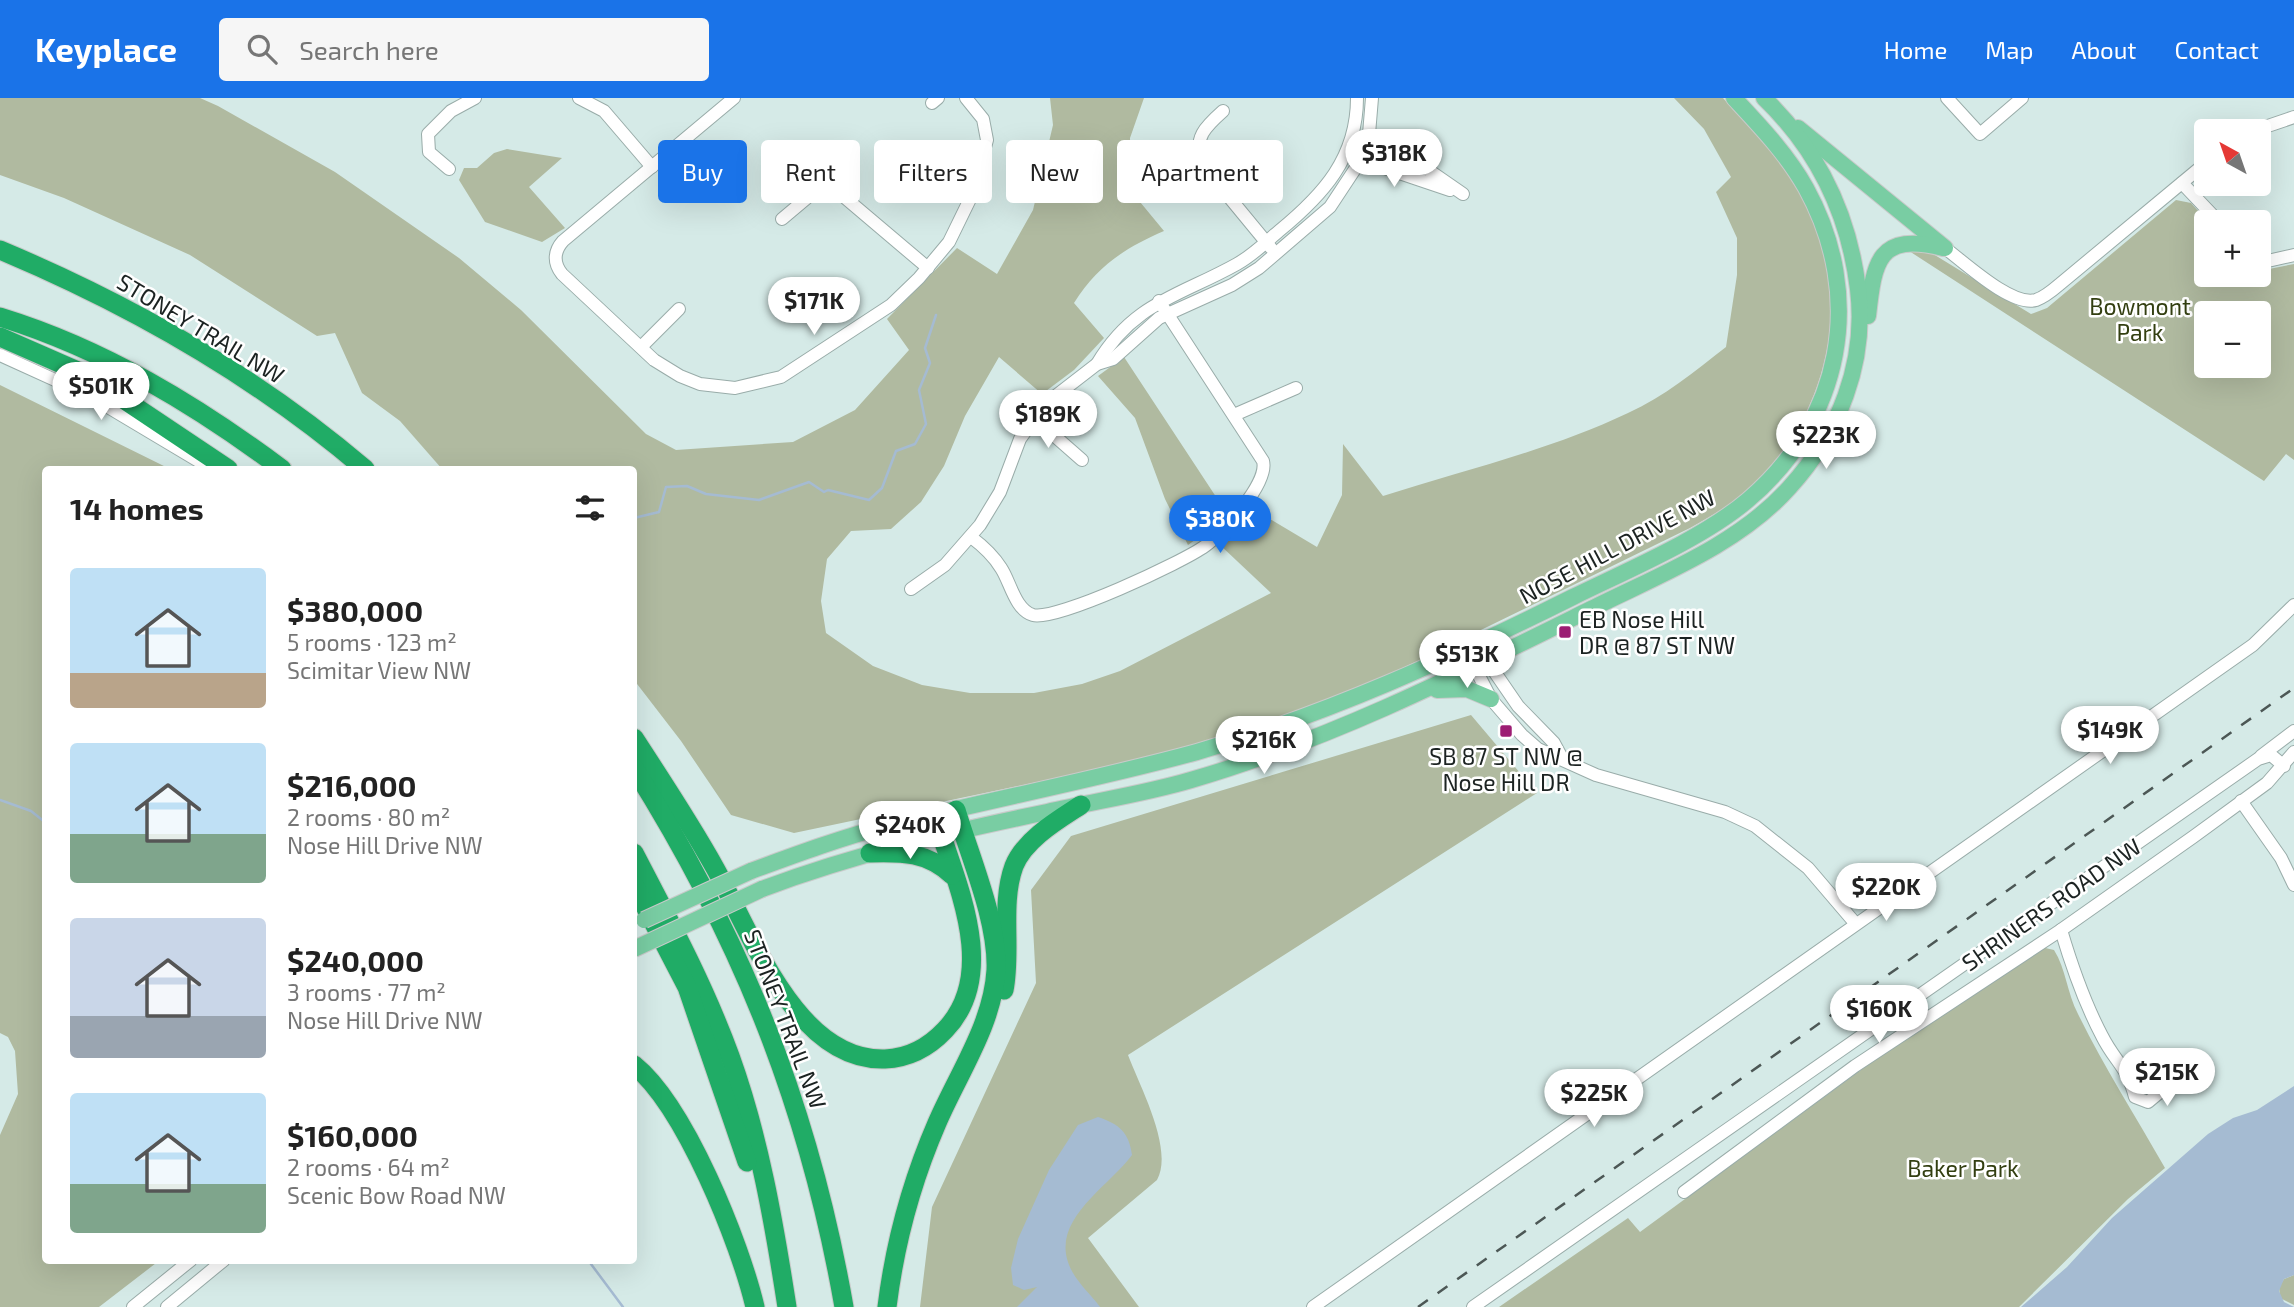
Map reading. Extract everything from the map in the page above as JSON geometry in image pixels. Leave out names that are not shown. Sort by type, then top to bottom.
[{"type":"highway","name":"STONEY TRAIL NW","points":[[0,250],[101,296],[215,359],[285,406],[361,466]]},
{"type":"highway","points":[[0,317],[122,365],[217,421],[278,466]]},
{"type":"highway","points":[[0,337],[89,376],[224,466]]},
{"type":"highway","points":[[637,743],[687,818],[782,990],[812,1029],[842,1051],[874,1059],[913,1054],[941,1034],[961,1010],[969,987],[972,954],[968,926],[934,815]]},
{"type":"highway","name":"STONEY TRAIL NW","points":[[637,773],[676,836],[739,957],[758,1004],[786,1077],[812,1160],[831,1233],[844,1307]]},
{"type":"highway","points":[[945,1105],[987,1040],[999,1016],[1010,961],[1008,911],[1015,865],[1034,840],[1081,804]]},
{"type":"highway","points":[[887,1307],[894,1251],[906,1203],[945,1105],[979,1033],[996,969],[985,903],[956,810]]},
{"type":"highway","points":[[870,853],[897,852],[926,856],[952,875]]},
{"type":"highway","points":[[637,859],[693,966],[731,1059],[758,1153],[787,1307]]},
{"type":"highway","points":[[637,891],[687,987],[744,1151],[765,1237],[784,1285]]},
{"type":"highway","points":[[637,1068],[652,1084],[682,1131],[718,1200],[755,1307]]},
{"type":"highway","points":[[637,1084],[682,1131]]},
{"type":"main road","name":"NOSE HILL DRIVE NW","points":[[637,922],[751,871],[853,836],[1123,772],[1278,727],[1351,700],[1473,646],[1656,555],[1745,502],[1799,447],[1824,396],[1837,349],[1839,318],[1838,286],[1827,234],[1797,174],[1734,98]]},
{"type":"main road","name":"NOSE HILL DRIVE NW","points":[[637,948],[762,889],[870,853],[1179,783],[1254,760],[1350,725],[1427,691],[1714,547],[1763,515],[1790,487],[1841,411],[1859,356],[1861,339],[1854,255],[1842,215],[1824,176],[1786,120],[1764,98]]},
{"type":"main road","points":[[1786,120],[1945,248]]},
{"type":"main road","points":[[1861,339],[1868,315],[1872,273],[1883,255],[1896,246],[1911,242],[1945,248]]},
{"type":"main road","points":[[1427,691],[1461,688],[1491,699]]},
{"type":"street","points":[[449,169],[429,152],[428,134],[459,102],[475,98]]},
{"type":"street","points":[[579,98],[604,111],[652,167]]},
{"type":"street","points":[[734,98],[563,241],[555,254],[559,271],[641,347],[669,369],[700,384],[735,388],[766,383],[793,371],[891,305],[928,268],[958,226],[978,179],[987,140],[983,119],[966,98]]},
{"type":"street","points":[[911,589],[945,565],[971,537],[1000,492],[1020,439],[1033,417],[1055,394],[1097,364],[1120,334],[1159,301],[1233,266],[1266,242],[1327,187],[1349,147],[1357,98]]},
{"type":"street","points":[[1097,364],[1113,359],[1167,313],[1240,281],[1330,207],[1361,160],[1366,146],[1373,98]]},
{"type":"street","points":[[1947,98],[1980,134],[2022,98]]},
{"type":"street","points":[[1223,111],[1202,130],[1198,151],[1201,163],[1276,254]]},
{"type":"street","points":[[2272,125],[2294,117]]},
{"type":"street","points":[[1366,146],[1424,167],[1463,194],[1361,160],[1349,147],[1366,146]]},
{"type":"street","points":[[1945,248],[2008,294],[2026,301],[2035,300],[2060,284],[2194,173]]},
{"type":"street","points":[[2182,183],[2208,210]]},
{"type":"street","points":[[782,219],[820,187],[830,185],[928,268]]},
{"type":"street","points":[[2271,261],[2294,256]]},
{"type":"street","points":[[971,537],[995,560],[1019,604],[1029,613],[1038,615],[1086,603],[1189,555],[1224,529],[1264,476],[1264,461],[1159,301]]},
{"type":"street","points":[[641,347],[679,309]]},
{"type":"street","points":[[0,355],[88,395],[207,466]]},
{"type":"street","points":[[1234,415],[1296,387]]},
{"type":"street","points":[[1033,417],[1082,460]]},
{"type":"street","points":[[1313,1307],[2253,645],[2294,605]]},
{"type":"street","points":[[1473,646],[1481,663],[1491,699],[1538,748],[1596,775],[1725,812],[1755,826],[1808,867],[1855,923]]},
{"type":"street","points":[[1481,663],[1554,743],[1560,756]]},
{"type":"street","name":"SHRINERS ROAD NW","points":[[1473,1307],[2258,759],[2294,731]]},
{"type":"street","points":[[1684,1192],[1855,1066],[2061,930],[2241,802],[2289,767],[2294,752]]},
{"type":"street","points":[[2258,759],[2271,755],[2289,767]]},
{"type":"street","points":[[2241,802],[2281,858],[2294,885]]},
{"type":"street","points":[[1836,900],[1898,894]]},
{"type":"street","points":[[2061,930],[2076,982],[2103,1038],[2129,1073]]},
{"type":"street","points":[[133,1307],[186,1264]]},
{"type":"street","points":[[167,1307],[219,1264]]},
{"type":"green space","points":[[0,98],[200,98],[335,172],[459,258],[521,310],[646,434],[676,450],[793,442],[855,410],[909,350],[887,319],[957,248],[997,274],[1035,203],[1103,203],[1103,140],[1049,140],[1053,125],[1050,98],[1144,98],[1130,140],[1117,140],[1117,203],[1141,203],[1164,231],[1124,251],[1102,268],[1074,303],[1104,338],[1074,370],[1042,394],[999,357],[965,416],[944,466],[921,502],[891,529],[851,531],[827,559],[821,601],[826,633],[873,666],[922,685],[970,693],[1034,693],[1082,684],[1120,671],[1271,593],[1220,545],[1253,509],[1317,547],[1342,495],[1343,444],[1383,496],[1538,449],[1628,413],[1679,383],[1726,347],[1737,275],[1737,238],[1716,192],[1731,177],[1704,129],[1674,98],[1723,98],[1791,177],[1809,207],[1822,242],[1830,278],[1831,314],[1827,350],[1817,385],[1803,419],[1784,450],[1753,487],[1690,528],[1368,685],[1217,739],[1137,761],[794,833],[731,815],[681,741],[637,684],[637,466],[439,466],[400,421],[362,393],[335,333],[317,336],[190,255],[64,198],[0,175]]},
{"type":"green space","points":[[507,149],[562,158],[529,187],[565,228],[542,242],[485,222],[459,180],[464,168],[477,168],[494,153]]},
{"type":"green space","name":"Bowmont Park","points":[[2176,200],[2191,203],[2197,210],[2194,210],[2194,287],[2271,287],[2271,269],[2294,264],[2294,460],[2286,454],[2264,481],[1906,249],[1925,249],[2031,314],[2047,308]]},
{"type":"green space","points":[[1124,357],[1226,512],[1210,529],[1188,545],[1165,499],[1135,418],[1098,376]]},
{"type":"green space","points":[[0,385],[164,466],[42,466],[42,1264],[155,1264],[99,1307],[0,1307],[0,1135],[18,1094],[15,1051],[8,1037],[0,1033]]},
{"type":"green space","points":[[1471,715],[1537,793],[1128,1055],[1153,1118],[1161,1152],[1161,1167],[1157,1180],[1088,1238],[1139,1307],[920,1307],[932,1207],[1036,983],[1031,890],[1071,836]]},
{"type":"green space","name":"Baker Park","points":[[2041,947],[2054,950],[2074,1006],[2088,1034],[2165,1168],[2128,1199],[2019,1307],[1499,1307],[1628,1218],[1640,1232],[1933,1017]]},
{"type":"green space","points":[[2294,1275],[2294,1305],[2280,1298],[2279,1287],[2284,1279]]},
{"type":"water","points":[[2294,1086],[2294,1275],[2284,1279],[2279,1291],[2284,1302],[2294,1307],[2021,1307],[2067,1267],[2112,1218],[2208,1134],[2233,1118],[2257,1110]]},
{"type":"water","points":[[1098,1117],[1122,1130],[1132,1155],[1082,1208],[1066,1238],[1066,1255],[1073,1273],[1100,1307],[1017,1307],[1037,1287],[1024,1290],[1013,1285],[1011,1268],[1018,1239],[1049,1170],[1078,1125]]},
{"type":"waterway","points":[[637,517],[659,512],[666,487],[687,486],[706,494],[759,500],[809,482],[824,492],[828,490],[869,500],[882,488],[896,451],[915,444],[926,424],[919,390],[930,363],[925,348],[936,315]]},
{"type":"waterway","points":[[0,800],[31,811],[42,820]]},
{"type":"waterway","points":[[591,1264],[623,1307]]},
{"type":"railway","points":[[1418,1307],[2294,688]]},
{"type":"place","name":"EB Nose Hill DR @ 87 ST NW","points":[[1565,632]]},
{"type":"place","name":"SB 87 ST NW @ Nose Hill DR","points":[[1506,731]]}]
